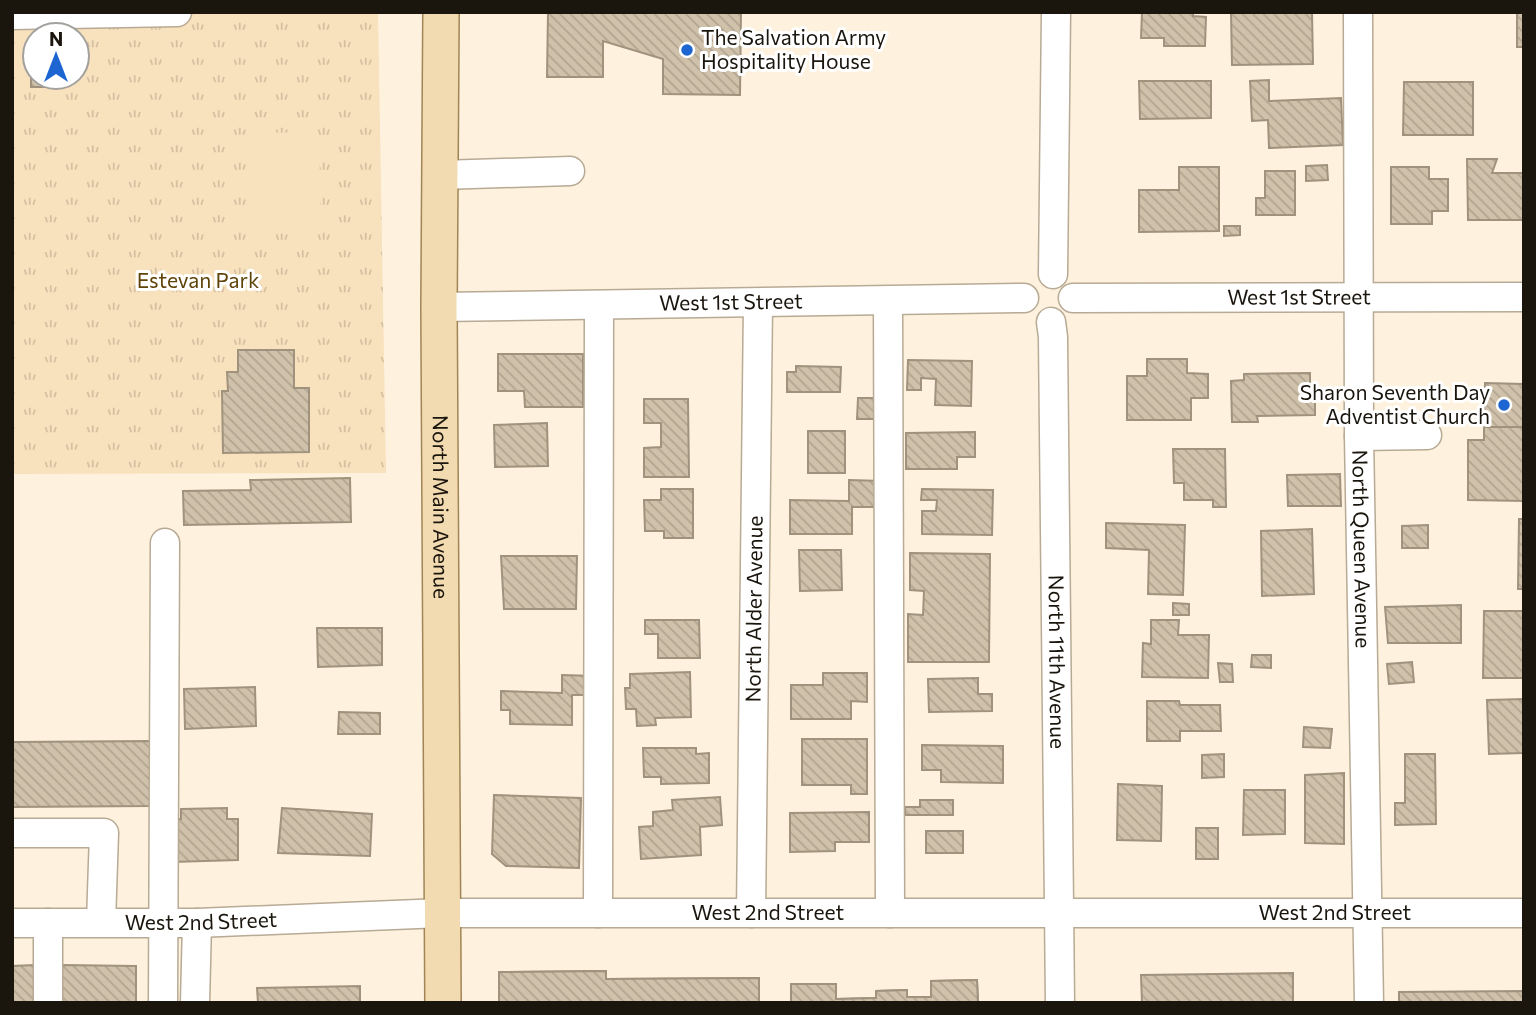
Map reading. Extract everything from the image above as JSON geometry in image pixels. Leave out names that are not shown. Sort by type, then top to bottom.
[{"type":"main road","name":"North Main Avenue","points":[[442,12],[439,307],[443,1003]]},
{"type":"street","points":[[12,15],[177,12]]},
{"type":"street","points":[[1053,274],[1056,12]]},
{"type":"street","name":"North Queen Avenue","points":[[1358,12],[1359,436],[1369,1003]]},
{"type":"street","points":[[441,174],[570,171]]},
{"type":"street","points":[[1053,274],[1066,280],[1071,286],[1073,298],[1070,310],[1065,316],[1051,322],[1042,321],[1029,313],[1024,298],[1029,283],[1035,277],[1053,274]]},
{"type":"street","name":"West 1st Street","points":[[1073,298],[1524,297]]},
{"type":"street","name":"West 1st Street","points":[[439,307],[1024,298]]},
{"type":"street","points":[[888,301],[890,913]]},
{"type":"street","name":"North Alder Avenue","points":[[751,913],[758,303]]},
{"type":"street","points":[[598,913],[599,305]]},
{"type":"street","name":"North 11th Avenue","points":[[1051,322],[1060,1003]]},
{"type":"street","points":[[1359,436],[1427,435]]},
{"type":"street","points":[[163,1003],[165,543]]},
{"type":"street","points":[[12,833],[104,833],[101,922]]},
{"type":"street","name":"West 2nd Street","points":[[12,923],[197,923],[442,913],[1524,913]]},
{"type":"street","points":[[48,923],[48,1003]]},
{"type":"street","points":[[195,1003],[197,923]]},
{"type":"green space","name":"Estevan Park","points":[[12,12],[378,12],[386,473],[12,474]]},
{"type":"green space","points":[[319,132],[321,233],[254,234],[253,133]]},
{"type":"building","name":"The Salvation Army Hospitality House","points":[[548,12],[741,12],[740,95],[663,94],[663,59],[603,41],[603,77],[547,77]]},
{"type":"building","points":[[1142,12],[1193,12],[1193,16],[1206,17],[1205,46],[1164,46],[1164,38],[1141,38]]},
{"type":"building","points":[[1231,12],[1312,12],[1313,64],[1232,65]]},
{"type":"building","points":[[1517,12],[1524,12],[1524,47],[1517,47]]},
{"type":"building","points":[[1269,80],[1269,101],[1341,98],[1343,145],[1269,148],[1268,120],[1252,121],[1250,81]]},
{"type":"building","points":[[1139,81],[1211,81],[1211,118],[1140,119]]},
{"type":"building","points":[[1404,82],[1473,82],[1473,135],[1403,135]]},
{"type":"building","points":[[1467,159],[1497,159],[1492,173],[1524,173],[1524,220],[1468,220]]},
{"type":"building","points":[[1327,165],[1328,180],[1306,181],[1306,166]]},
{"type":"building","points":[[1179,167],[1219,167],[1219,231],[1139,232],[1139,190],[1179,190]]},
{"type":"building","points":[[1391,167],[1429,167],[1429,179],[1448,179],[1448,211],[1432,211],[1432,224],[1391,224]]},
{"type":"building","points":[[1265,171],[1295,171],[1295,215],[1256,215],[1256,198],[1265,198]]},
{"type":"building","points":[[1224,226],[1240,226],[1240,235],[1224,236]]},
{"type":"building","points":[[238,350],[294,350],[294,388],[309,388],[309,452],[223,453],[222,391],[228,391],[227,372],[238,372]]},
{"type":"building","points":[[498,354],[583,354],[583,407],[525,407],[524,391],[498,391]]},
{"type":"building","points":[[1147,359],[1187,359],[1187,373],[1208,374],[1208,398],[1191,398],[1191,420],[1127,420],[1127,376],[1147,376]]},
{"type":"building","points":[[908,360],[972,361],[971,406],[935,405],[936,379],[921,378],[921,390],[907,390]]},
{"type":"building","points":[[796,366],[841,367],[840,392],[787,392],[787,372],[796,372]]},
{"type":"building","points":[[1310,373],[1310,387],[1315,386],[1315,415],[1257,416],[1258,422],[1232,422],[1231,381],[1244,380],[1244,374]]},
{"type":"building","name":"Sharon Seventh Day Adventist Church","points":[[1485,383],[1524,384],[1524,427],[1484,427]]},
{"type":"building","points":[[858,398],[884,398],[884,419],[857,419]]},
{"type":"building","points":[[644,399],[688,399],[689,477],[644,477],[644,448],[661,447],[661,423],[644,423]]},
{"type":"building","points":[[547,423],[548,466],[495,467],[494,425]]},
{"type":"building","points":[[1484,427],[1524,427],[1524,501],[1468,500],[1468,440],[1484,440]]},
{"type":"building","points":[[808,431],[845,431],[845,473],[808,473]]},
{"type":"building","points":[[975,432],[975,457],[957,457],[957,469],[906,469],[906,433]]},
{"type":"building","points":[[1173,449],[1225,449],[1226,507],[1213,507],[1213,500],[1184,500],[1184,483],[1174,483]]},
{"type":"building","points":[[1340,474],[1341,506],[1288,506],[1287,475]]},
{"type":"building","points":[[350,478],[351,522],[184,525],[183,491],[251,490],[250,480]]},
{"type":"building","points":[[849,480],[882,481],[876,507],[852,507],[852,534],[790,534],[790,500],[849,501]]},
{"type":"building","points":[[661,489],[693,489],[693,538],[664,538],[664,531],[645,531],[644,500],[661,500]]},
{"type":"building","points":[[922,489],[993,490],[992,535],[922,534],[922,511],[936,511],[937,500],[921,500]]},
{"type":"building","points":[[1519,519],[1524,519],[1524,589],[1518,589]]},
{"type":"building","points":[[1106,523],[1185,525],[1183,595],[1148,594],[1149,550],[1106,548]]},
{"type":"building","points":[[1428,525],[1428,548],[1402,548],[1402,526]]},
{"type":"building","points":[[1312,529],[1314,594],[1262,596],[1261,531]]},
{"type":"building","points":[[799,550],[841,550],[842,590],[800,591]]},
{"type":"building","points":[[910,553],[990,554],[989,662],[908,662],[908,614],[923,615],[924,591],[910,590]]},
{"type":"building","points":[[501,556],[577,556],[576,609],[504,609]]},
{"type":"building","points":[[1173,603],[1189,604],[1189,615],[1173,615]]},
{"type":"building","points":[[1461,605],[1461,643],[1388,643],[1385,607]]},
{"type":"building","points":[[1484,611],[1524,611],[1524,678],[1483,678]]},
{"type":"building","points":[[645,620],[699,620],[700,658],[658,658],[658,634],[645,634]]},
{"type":"building","points":[[1151,620],[1179,620],[1178,635],[1209,635],[1208,678],[1142,677],[1143,643],[1151,644]]},
{"type":"building","points":[[317,628],[382,628],[382,665],[318,667]]},
{"type":"building","points":[[1252,655],[1271,655],[1271,668],[1251,667]]},
{"type":"building","points":[[1412,662],[1414,682],[1389,684],[1387,664]]},
{"type":"building","points":[[1218,663],[1232,664],[1233,682],[1220,682]]},
{"type":"building","points":[[690,672],[691,717],[655,718],[656,725],[637,726],[636,709],[626,709],[625,688],[630,688],[630,674]]},
{"type":"building","points":[[823,673],[867,673],[867,702],[851,701],[851,719],[791,719],[791,685],[823,685]]},
{"type":"building","points":[[562,675],[595,676],[594,695],[572,695],[572,725],[510,724],[510,710],[501,710],[501,691],[562,693]]},
{"type":"building","points":[[978,678],[978,694],[992,694],[992,711],[929,712],[928,679]]},
{"type":"building","points":[[255,687],[256,726],[185,729],[184,689]]},
{"type":"building","points":[[1524,699],[1524,753],[1489,754],[1487,700]]},
{"type":"building","points":[[1147,701],[1179,701],[1180,705],[1220,705],[1221,731],[1180,731],[1180,741],[1147,741]]},
{"type":"building","points":[[339,712],[380,713],[380,734],[338,734]]},
{"type":"building","points":[[1304,727],[1332,729],[1330,748],[1303,747]]},
{"type":"building","points":[[802,739],[867,739],[867,794],[851,794],[851,785],[802,785]]},
{"type":"building","points":[[152,741],[152,806],[12,807],[12,742]]},
{"type":"building","points":[[922,745],[1003,746],[1003,783],[941,782],[941,770],[922,770]]},
{"type":"building","points":[[643,748],[696,748],[696,754],[709,753],[709,783],[661,784],[661,777],[644,777]]},
{"type":"building","points":[[1224,754],[1224,777],[1202,778],[1202,755]]},
{"type":"building","points":[[1405,754],[1435,754],[1436,824],[1395,825],[1395,803],[1405,803]]},
{"type":"building","points":[[1344,773],[1344,844],[1305,843],[1305,775]]},
{"type":"building","points":[[1118,784],[1162,786],[1161,841],[1117,840]]},
{"type":"building","points":[[1244,790],[1285,790],[1285,834],[1243,835]]},
{"type":"building","points":[[494,795],[581,798],[579,868],[506,866],[492,854]]},
{"type":"building","points":[[720,797],[722,825],[700,827],[701,855],[641,859],[639,827],[653,826],[653,812],[673,810],[672,800]]},
{"type":"building","points":[[920,800],[953,800],[953,815],[905,815],[905,807],[920,807]]},
{"type":"building","points":[[227,808],[227,819],[238,819],[238,860],[172,862],[171,819],[181,819],[181,809]]},
{"type":"building","points":[[282,808],[372,814],[370,856],[278,853]]},
{"type":"building","points":[[869,812],[869,842],[835,842],[835,851],[790,852],[790,813]]},
{"type":"building","points":[[1196,828],[1218,828],[1218,859],[1196,859]]},
{"type":"building","points":[[926,831],[963,831],[963,853],[926,853]]},
{"type":"building","points":[[34,965],[37,1003],[12,1003],[12,966]]},
{"type":"building","points":[[62,965],[136,966],[136,1003],[61,1003]]},
{"type":"building","points":[[606,971],[606,979],[759,978],[759,1003],[499,1003],[499,972]]},
{"type":"building","points":[[606,971],[606,979],[759,978],[759,1003],[499,1003],[499,972]]},
{"type":"building","points":[[1293,973],[1293,1003],[1142,1003],[1141,975]]},
{"type":"building","points":[[977,980],[978,1003],[791,1003],[791,984],[836,984],[836,999],[876,998],[876,991],[907,990],[907,997],[931,997],[931,981]]},
{"type":"building","points":[[977,980],[978,1003],[791,1003],[791,984],[836,984],[836,999],[876,998],[876,991],[907,990],[907,997],[931,997],[931,981]]},
{"type":"building","points":[[360,986],[360,1003],[258,1003],[257,988]]},
{"type":"building","points":[[1524,991],[1524,1003],[1399,1003],[1399,992]]},
{"type":"place","name":"The Salvation Army Hospitality House","points":[[687,50]]},
{"type":"place","name":"Sharon Seventh Day Adventist Church","points":[[1504,405]]}]
